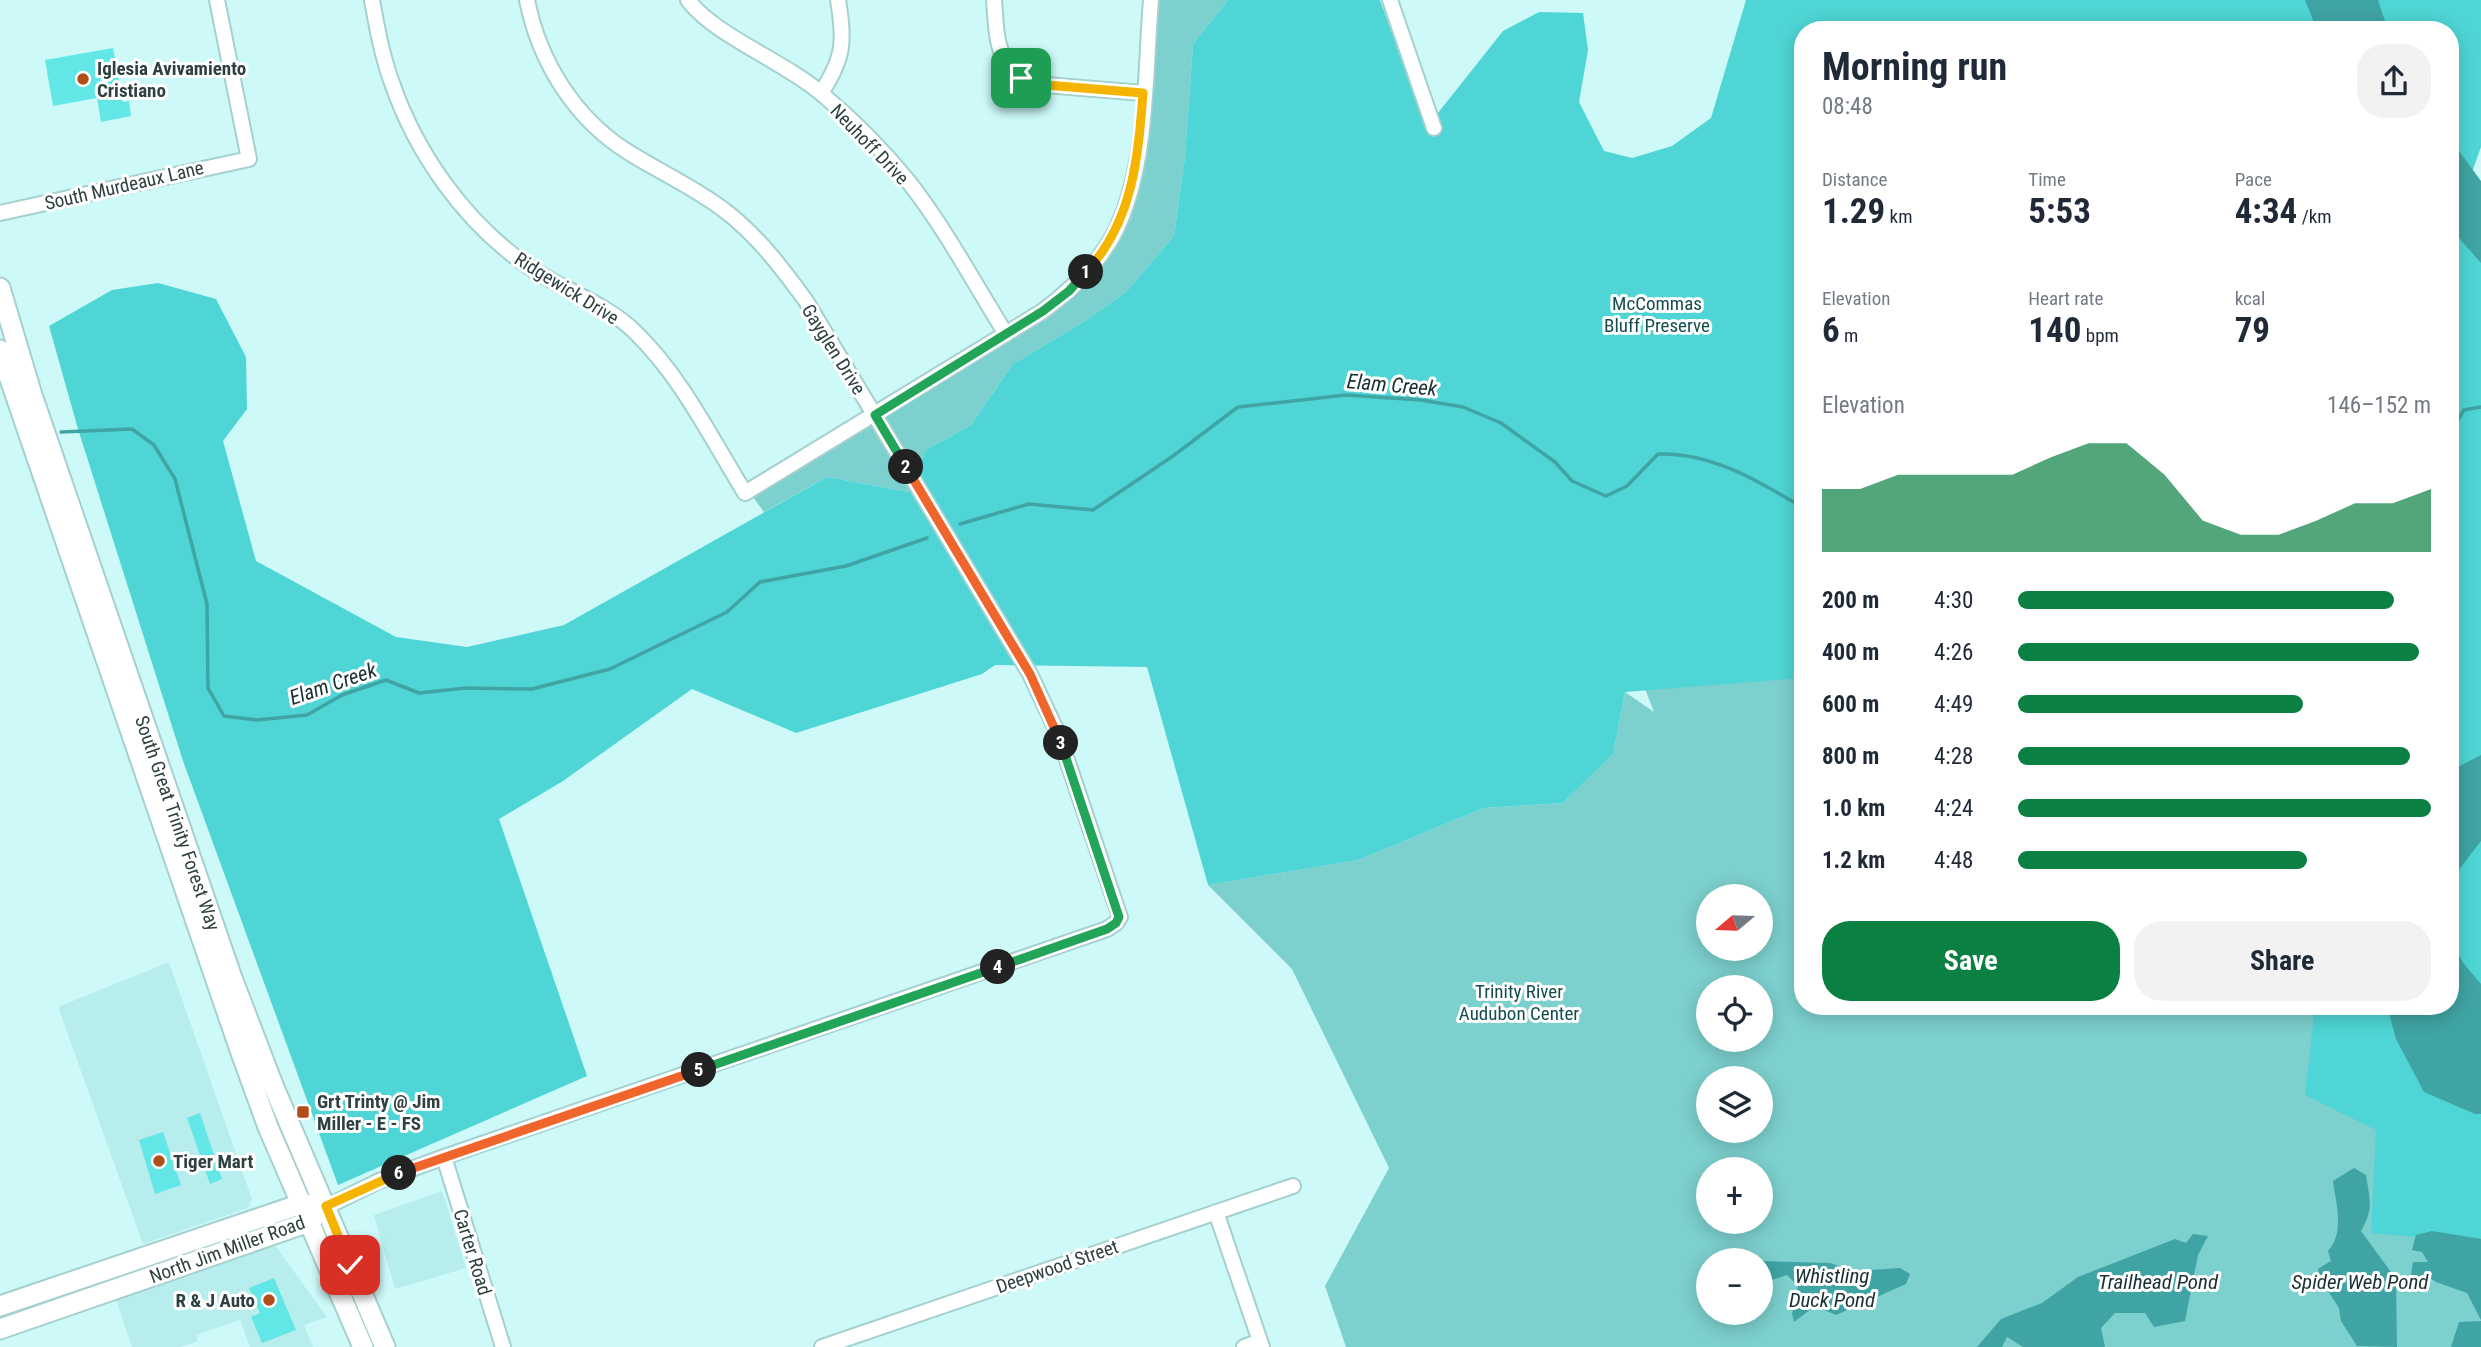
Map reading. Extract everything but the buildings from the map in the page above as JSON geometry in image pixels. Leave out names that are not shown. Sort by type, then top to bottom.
[{"type":"main road","name":"South Great Trinity Forest Way","points":[[0,288],[32,395],[232,978],[272,1085],[385,1347]]},
{"type":"main road","name":"South Great Trinity Forest Way","points":[[0,350],[240,1050],[305,1213],[363,1347]]},
{"type":"main road","name":"North Jim Miller Road","points":[[0,1306],[108,1270],[326,1206]]},
{"type":"main road","name":"North Jim Miller Road","points":[[0,1329],[114,1290],[305,1213]]},
{"type":"main road","points":[[108,1270],[114,1290]]},
{"type":"street","name":"South Murdeaux Lane","points":[[0,213],[249,159],[217,0]]},
{"type":"street","name":"Ridgewick Drive","points":[[372,0],[392,84],[434,168],[458,201],[488,235],[524,264],[631,328],[653,350],[669,370],[745,493],[875,415]]},
{"type":"street","name":"Gayglen Drive","points":[[444,1157],[1107,929],[1116,923],[1119,917],[1048,710],[1030,674],[806,302],[781,267],[756,239],[726,212],[690,185],[627,152],[582,114],[558,82],[540,46],[527,0]]},
{"type":"street","name":"Neuhoff Drive","points":[[688,0],[704,19],[786,67],[821,93],[869,138],[908,181],[1006,334]]},
{"type":"street","points":[[821,93],[834,74],[843,47],[838,0]]},
{"type":"street","points":[[994,0],[998,39],[1005,64],[1021,78],[1034,84],[1143,93]]},
{"type":"street","points":[[875,415],[1006,334],[1069,291],[1094,264],[1116,230],[1131,192],[1136,167],[1151,0]]},
{"type":"street","points":[[1390,0],[1434,128]]},
{"type":"street","points":[[326,1206],[379,1181],[444,1157]]},
{"type":"street","name":"Carter Road","points":[[444,1157],[503,1347]]},
{"type":"street","name":"Deepwood Street","points":[[822,1347],[1293,1186]]},
{"type":"street","points":[[1216,1212],[1261,1344],[1244,1347]]},
{"type":"shaded area","points":[[169,962],[252,1199],[248,1208],[143,1244],[58,1007]]},
{"type":"shaded area","points":[[442,1191],[466,1268],[395,1289],[374,1215]]},
{"type":"shaded area","points":[[274,1244],[327,1317],[304,1325],[313,1347],[250,1347],[240,1320],[196,1335],[198,1341],[180,1347],[132,1347],[115,1297]]},
{"type":"green space","points":[[1158,0],[1228,0],[1193,44],[1185,157],[1174,236],[1126,292],[1085,321],[1013,364],[971,425],[926,450],[909,492],[827,477],[764,512],[753,497],[1055,311],[1097,276],[1131,219],[1150,125]]},
{"type":"green space","name":"McCommas Bluff Preserve","points":[[1228,0],[1380,0],[1426,128],[1503,31],[1539,12],[1583,13],[1588,50],[1579,102],[1604,151],[1632,158],[1672,146],[1711,118],[1746,0],[2481,0],[2481,147],[2466,189],[2481,203],[2481,1243],[2371,1233],[2376,1130],[2305,1095],[2314,1015],[2459,1015],[2459,21],[1794,21],[1794,679],[1625,692],[1613,754],[1563,803],[1484,808],[1358,860],[1208,885],[1147,667],[995,665],[982,674],[796,733],[692,689],[563,781],[499,819],[587,1076],[338,1185],[183,761],[78,429],[49,326],[112,290],[158,283],[216,299],[246,357],[247,409],[223,441],[256,561],[396,637],[467,647],[564,625],[827,477],[909,492],[926,450],[971,425],[1013,364],[1085,321],[1126,292],[1174,236],[1185,157],[1193,44]]},
{"type":"green space","name":"Trinity River Audubon Center","points":[[1794,109],[1794,1015],[2459,1015],[2459,976],[2481,904],[2481,1347],[1346,1347],[1325,1286],[1389,1168],[1292,969],[1208,885],[1358,860],[1484,808],[1563,803],[1613,754],[1625,692],[1654,712],[1468,227]]},
{"type":"water","points":[[2305,0],[2378,0],[2385,21],[2313,21]]},
{"type":"water","points":[[2459,151],[2481,181],[2481,263],[2459,238]]},
{"type":"water","points":[[2481,755],[2481,841],[2459,870],[2459,766]]},
{"type":"water","points":[[2459,955],[2481,984],[2481,1114],[2475,1114],[2424,1092],[2396,1039],[2389,1015],[2459,1015]]},
{"type":"water","name":"Spider Web Pond","points":[[2354,1168],[2366,1175],[2370,1198],[2368,1216],[2361,1231],[2396,1279],[2397,1347],[2357,1346],[2341,1321],[2339,1308],[2320,1279],[2318,1269],[2331,1261],[2328,1251],[2338,1227],[2333,1181]]},
{"type":"water","points":[[2432,1231],[2481,1239],[2481,1320],[2467,1293],[2427,1276],[2421,1283],[2411,1275],[2413,1262],[2428,1262],[2422,1252],[2412,1250],[2416,1235]]},
{"type":"water","name":"Trailhead Pond","points":[[2193,1234],[2208,1236],[2198,1255],[2185,1321],[2154,1327],[2145,1313],[2115,1313],[2101,1328],[2105,1347],[2023,1347],[2007,1337],[2002,1347],[1977,1347],[2001,1319],[2042,1303],[2078,1277],[2175,1239],[2186,1243]]},
{"type":"water","name":"Whistling Duck Pond","points":[[1773,1261],[1830,1263],[1855,1271],[1900,1268],[1910,1274],[1906,1284],[1836,1315],[1815,1306],[1794,1322],[1792,1314],[1798,1286],[1787,1275],[1773,1280]]},
{"type":"water","points":[[2481,1321],[2481,1347],[2451,1347],[2459,1322]]},
{"type":"waterway","name":"Elam Creek","points":[[960,524],[1029,504],[1093,510],[1173,456],[1238,407],[1346,395],[1421,400],[1463,407],[1501,423],[1555,462],[1572,481],[1606,496],[1627,486],[1658,454],[1678,455],[1715,463],[1768,487],[1794,502]]},
{"type":"waterway","name":"Elam Creek","points":[[2459,418],[2464,410],[2481,407]]},
{"type":"waterway","name":"Elam Creek","points":[[61,432],[132,429],[154,445],[175,479],[207,604],[208,688],[224,716],[257,720],[307,715],[342,695],[386,680],[419,693],[466,688],[532,689],[610,669],[727,612],[760,582],[846,566],[927,538]]},
{"type":"place","name":"Iglesia Avivamiento Cristiano","points":[[83,79]]},
{"type":"place","name":"Grt Trinty @ Jim Miller - E - FS","points":[[303,1112]]},
{"type":"place","name":"Tiger Mart","points":[[159,1161]]},
{"type":"place","name":"R & J Auto","points":[[269,1300]]},
{"type":"route","points":[[350,1265],[326,1206],[379,1181],[1107,929],[1116,923],[1119,917],[1118,908],[1048,710],[1030,674],[875,415],[1043,311],[1069,291],[1094,264],[1116,230],[1131,192],[1139,154],[1143,93],[1034,84],[1021,78]]}]
